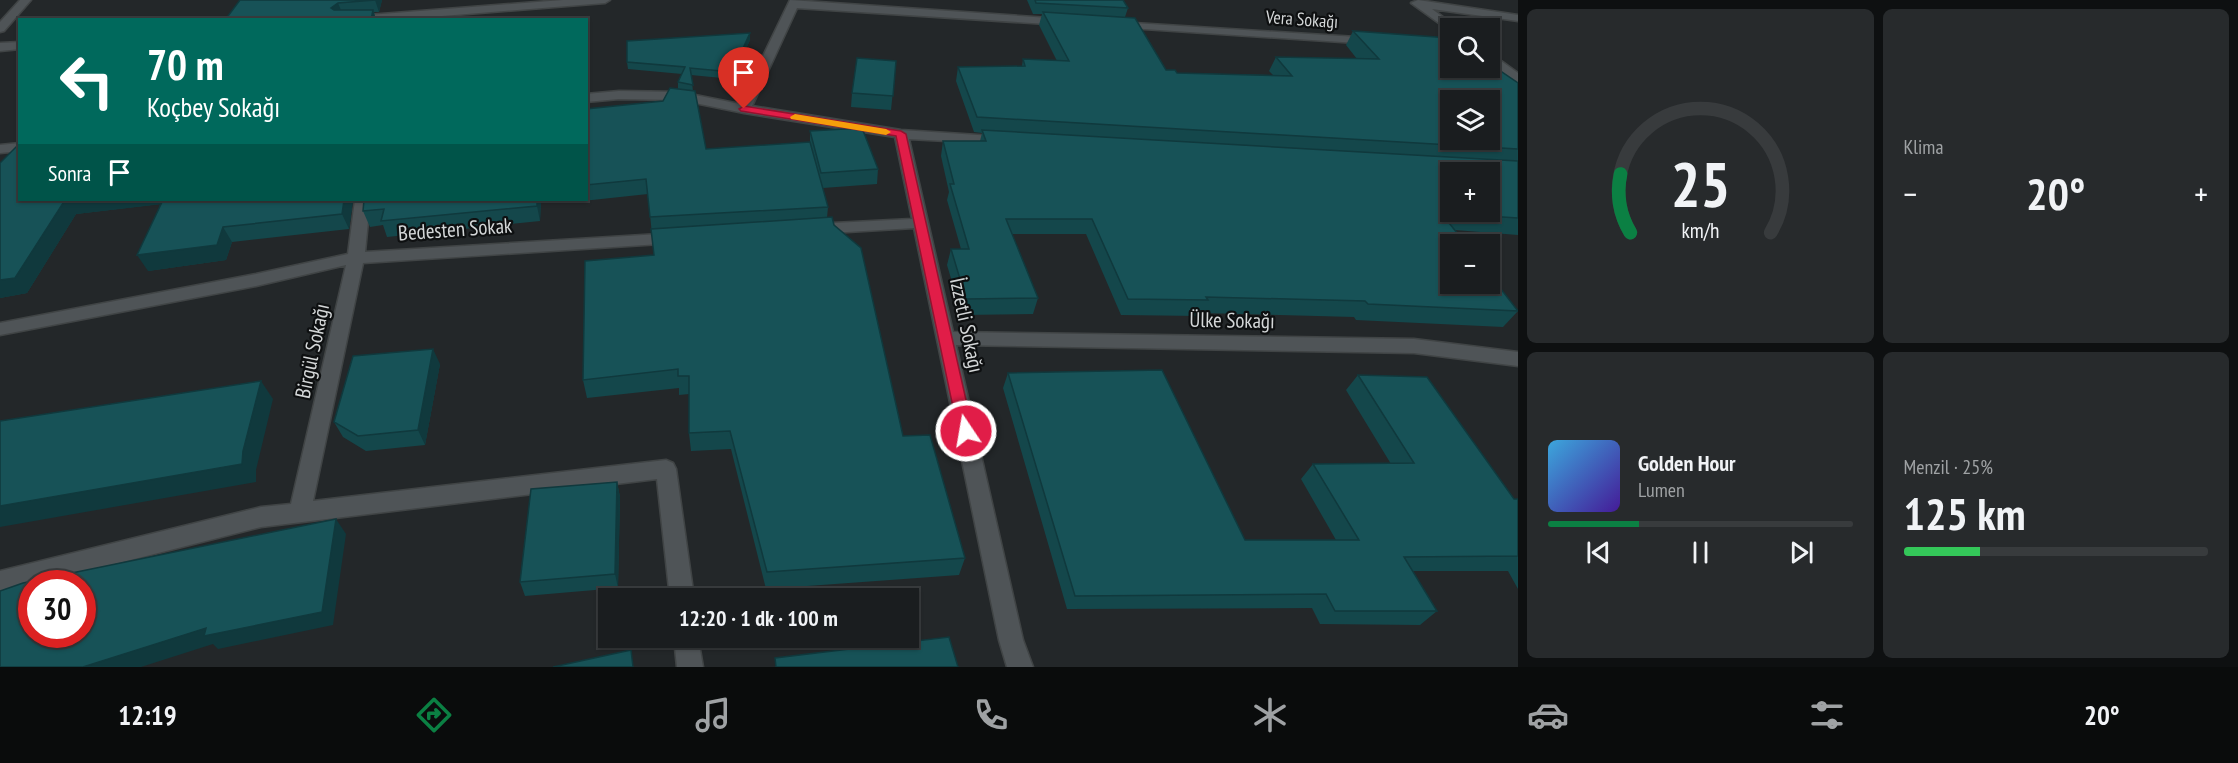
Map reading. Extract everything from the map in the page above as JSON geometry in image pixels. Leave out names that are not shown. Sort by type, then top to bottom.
[{"type":"street","points":[[3,24],[26,0]]},
{"type":"street","points":[[405,17],[410,0]]},
{"type":"street","points":[[384,18],[605,0]]},
{"type":"street","points":[[1414,1],[1518,18]]},
{"type":"street","points":[[1414,1],[1440,20]]},
{"type":"street","points":[[744,109],[794,2],[1080,22]]},
{"type":"street","name":"Vera Sokağı","points":[[1104,24],[1379,41]]},
{"type":"street","points":[[0,47],[18,45]]},
{"type":"street","points":[[1500,65],[1518,79]]},
{"type":"street","points":[[588,98],[619,95],[680,96],[744,109],[901,134],[1019,141]]},
{"type":"street","name":"İzzetli Sokağı","points":[[901,134],[1011,640],[1020,667]]},
{"type":"street","points":[[0,149],[18,147]]},
{"type":"street","name":"Birgül Sokağı","points":[[300,512],[356,258],[362,201]]},
{"type":"street","points":[[802,230],[920,223]]},
{"type":"street","name":"Bedesten Sokak","points":[[0,329],[256,280],[356,258],[697,237]]},
{"type":"street","name":"Ülke Sokağı","points":[[945,338],[1414,346],[1518,359]]},
{"type":"street","points":[[0,582],[261,517],[666,469],[681,588]]},
{"type":"street","points":[[687,648],[690,667]]},
{"type":"building","points":[[240,0],[375,0],[338,3],[331,8],[334,10],[373,10],[371,18],[226,18]]},
{"type":"building","points":[[1035,0],[1123,0],[1128,8],[1036,3]]},
{"type":"building","points":[[1043,12],[1135,18],[1166,70],[1175,70],[1177,73],[1292,76],[1276,57],[1379,59],[1353,31],[1440,37],[1440,78],[1500,78],[1500,71],[1518,83],[1518,149],[1500,148],[1500,90],[1440,90],[1440,144],[977,117],[958,67],[1025,66],[1023,59],[1069,61]]},
{"type":"building","points":[[750,33],[732,72],[690,68],[693,85],[678,82],[685,67],[627,62],[627,41]]},
{"type":"building","points":[[857,58],[896,61],[893,96],[852,93]]},
{"type":"building","points":[[670,88],[695,91],[706,149],[810,142],[828,207],[650,217],[646,179],[588,185],[588,109],[663,101]]},
{"type":"building","points":[[862,128],[878,169],[821,173],[810,131]]},
{"type":"building","points":[[982,130],[1518,161],[1518,218],[1500,217],[1500,162],[1440,162],[1440,222],[1448,222],[1458,234],[1440,234],[1440,294],[1500,294],[1500,288],[1518,311],[1368,304],[1365,301],[1206,297],[1208,300],[1128,299],[1092,219],[1006,219],[1038,298],[966,299],[951,249],[969,249],[950,184],[954,184],[943,141],[986,141]]},
{"type":"building","points":[[18,145],[18,201],[64,201],[15,278],[0,280],[0,163]]},
{"type":"building","points":[[163,201],[344,201],[342,214],[223,227],[217,245],[137,255]]},
{"type":"building","points":[[364,201],[537,201],[537,206],[381,221],[384,209],[363,211]]},
{"type":"building","points":[[832,217],[834,225],[861,248],[903,436],[930,435],[965,558],[767,572],[730,431],[689,433],[689,376],[678,376],[678,369],[583,380],[585,261],[654,255],[651,229]]},
{"type":"building","points":[[433,349],[418,430],[358,436],[334,422],[353,356]]},
{"type":"building","points":[[1162,370],[1245,540],[1359,540],[1313,464],[1414,463],[1358,375],[1427,377],[1514,499],[1518,499],[1518,556],[1404,557],[1437,611],[1335,611],[1326,594],[1075,596],[1008,373]]},
{"type":"building","points":[[261,381],[243,451],[242,464],[0,506],[0,421]]},
{"type":"building","points":[[617,482],[615,574],[520,582],[531,489]]},
{"type":"building","points":[[336,519],[322,612],[204,636],[206,628],[83,667],[0,667],[0,591],[18,585],[18,648],[96,648],[96,570],[87,570]]},
{"type":"building","points":[[949,637],[958,667],[776,667],[775,658],[858,648],[919,648],[919,641]]},
{"type":"building","points":[[631,650],[633,667],[553,667]]},
{"type":"slow traffic","points":[[795,117],[886,132]]},
{"type":"route","points":[[744,109],[901,134],[966,431]]}]
